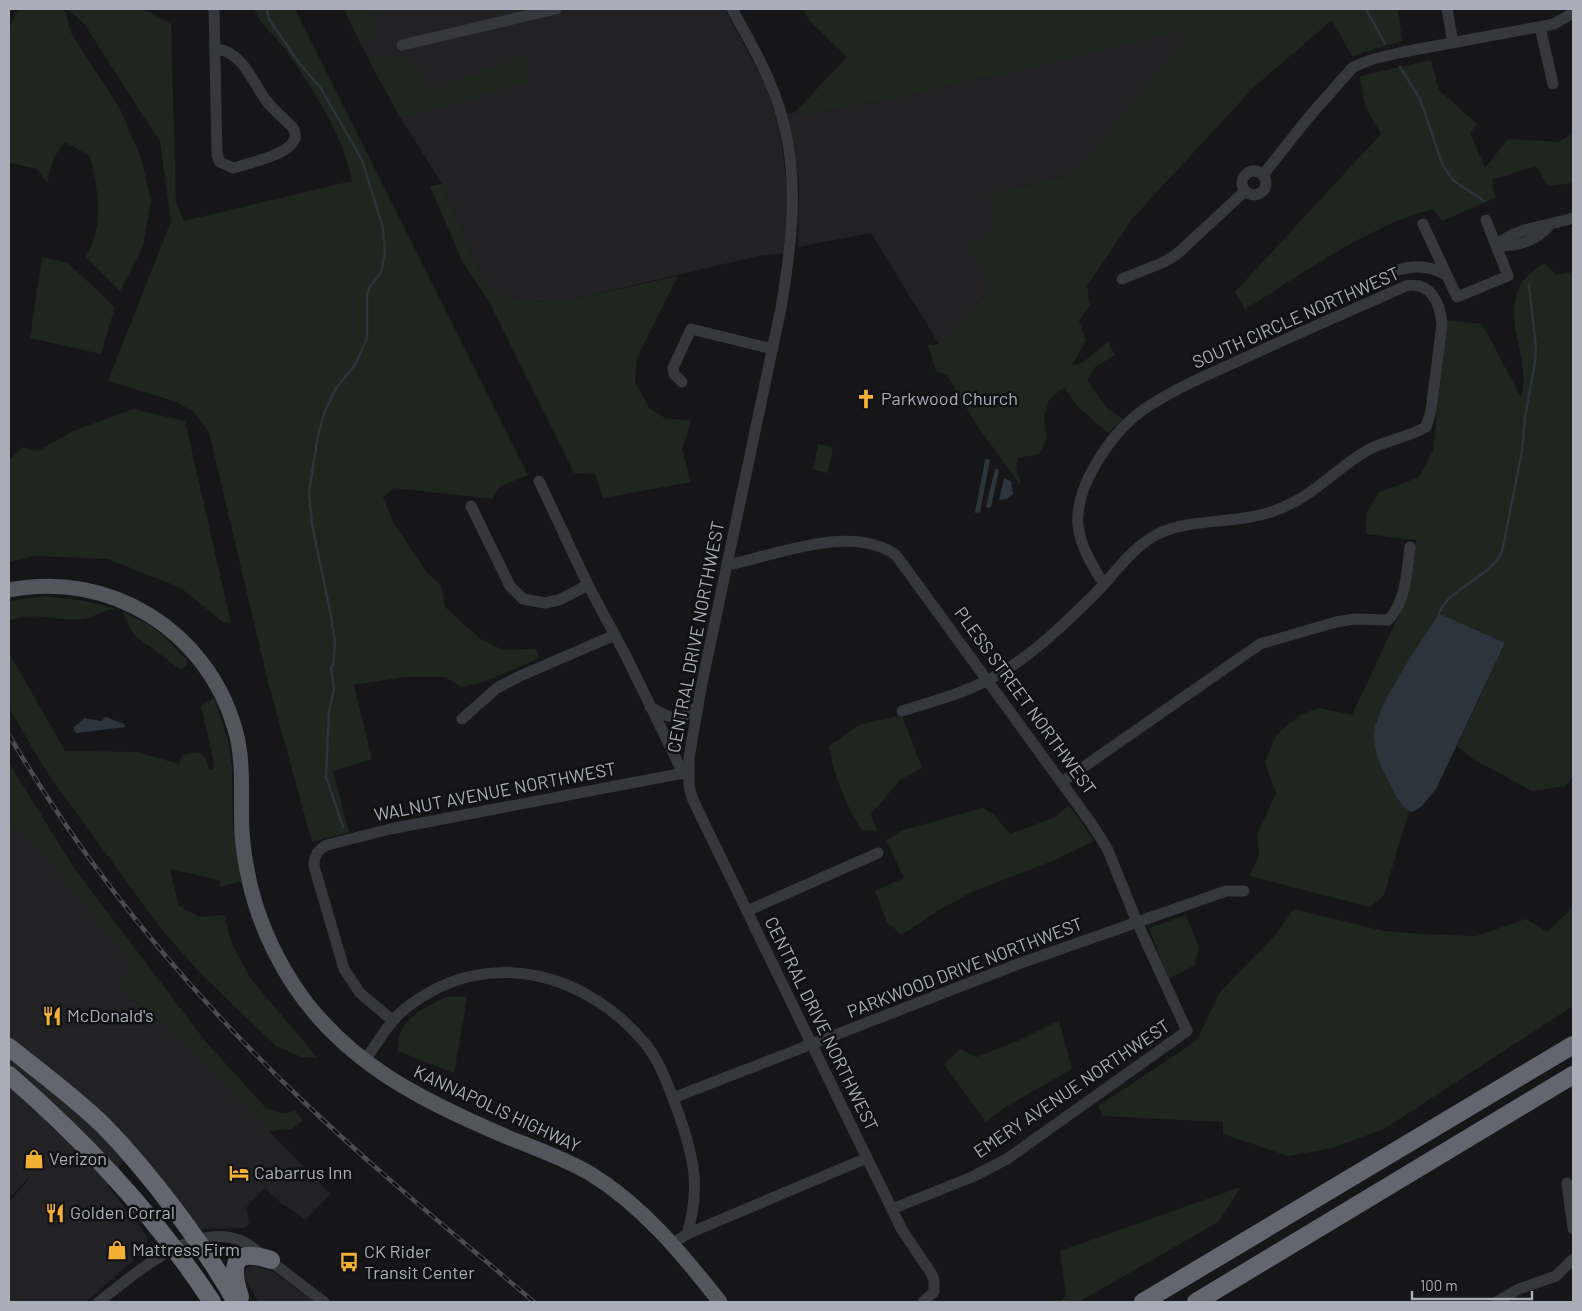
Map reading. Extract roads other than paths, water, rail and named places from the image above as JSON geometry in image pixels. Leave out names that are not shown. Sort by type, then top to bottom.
[{"type":"highway","points":[[1143,1302],[1573,1045]]},
{"type":"highway","points":[[9,1047],[89,1112],[116,1139],[195,1240],[236,1302]]},
{"type":"highway","points":[[1196,1302],[1573,1075]]},
{"type":"highway","points":[[9,1076],[36,1099],[93,1156],[174,1249],[212,1302]]},
{"type":"highway","points":[[242,1302],[234,1275],[235,1264],[241,1257],[249,1256],[271,1260]]},
{"type":"main road","name":"KANNAPOLIS HIGHWAY","points":[[9,590],[48,585],[86,589],[107,594],[157,619],[196,654],[216,684],[236,730],[242,764],[241,813],[244,853],[252,890],[263,924],[281,963],[306,1002],[329,1029],[364,1060],[406,1090],[593,1175],[680,1238],[720,1302]]},
{"type":"street","points":[[214,9],[217,155],[220,162],[233,168],[282,152],[291,146],[295,139],[296,132],[294,128],[268,103],[235,56],[227,50],[216,50]]},
{"type":"street","points":[[402,44],[556,9]]},
{"type":"street","name":"CENTRAL DRIVE NORTHWEST","points":[[732,9],[760,60],[776,97],[789,155],[793,192],[791,248],[773,349],[698,706],[686,773],[693,800],[892,1210],[902,1230],[931,1273],[934,1280],[934,1292],[923,1302]]},
{"type":"street","points":[[1447,9],[1454,43]]},
{"type":"street","points":[[1263,175],[1308,118],[1353,67],[1373,59],[1554,24],[1573,14]]},
{"type":"street","points":[[1540,27],[1553,84]]},
{"type":"street","points":[[1258,171],[1263,175],[1266,181],[1262,192],[1250,195],[1244,191],[1242,186],[1246,174],[1258,171]]},
{"type":"street","points":[[1122,279],[1164,262],[1177,254],[1244,191]]},
{"type":"street","points":[[1496,246],[1508,247],[1530,240],[1539,236],[1548,226],[1573,218]]},
{"type":"street","points":[[1423,224],[1457,297],[1508,276],[1486,220]]},
{"type":"street","points":[[1398,270],[1411,266],[1446,274]]},
{"type":"street","name":"SOUTH CIRCLE NORTHWEST","points":[[902,711],[988,680],[1014,665],[1046,639],[1104,584],[1139,547],[1156,535],[1168,530],[1243,519],[1293,504],[1316,490],[1365,452],[1426,427],[1431,412],[1442,324],[1441,310],[1433,295],[1420,286],[1406,286],[1212,373],[1164,397],[1131,420],[1097,462],[1082,495],[1078,511],[1078,526],[1085,548],[1104,584]]},
{"type":"street","points":[[682,382],[674,374],[673,368],[691,329],[773,349]]},
{"type":"street","points":[[539,481],[588,585],[686,773]]},
{"type":"street","points":[[471,506],[510,586],[524,599],[544,603],[559,600],[588,585]]},
{"type":"street","name":"PLESS STREET NORTHWEST","points":[[728,565],[834,541],[852,540],[876,544],[896,554],[1108,848],[1137,922],[1188,1031]]},
{"type":"street","points":[[1062,782],[1260,644],[1336,622],[1355,619],[1388,620],[1395,614],[1402,596],[1410,547]]},
{"type":"street","points":[[462,719],[497,688],[520,676],[615,635]]},
{"type":"street","points":[[650,707],[668,716],[677,718],[689,714],[698,706]]},
{"type":"street","name":"WALNUT AVENUE NORTHWEST","points":[[392,1020],[360,993],[344,969],[314,866],[315,858],[320,849],[327,845],[390,829],[686,773]]},
{"type":"street","points":[[747,911],[878,853]]},
{"type":"street","name":"PARKWOOD DRIVE NORTHWEST","points":[[673,1098],[1018,964],[1226,891],[1244,890]]},
{"type":"street","points":[[364,1060],[392,1020],[417,1000],[468,976],[488,972],[520,972],[536,975],[583,992],[603,1004],[631,1028],[656,1061],[673,1098],[694,1161],[695,1204],[680,1238]]},
{"type":"street","name":"EMERY AVENUE NORTHWEST","points":[[892,1210],[972,1177],[1007,1159],[1188,1031]]},
{"type":"street","points":[[680,1238],[867,1158]]},
{"type":"street","points":[[1567,1183],[1573,1229]]},
{"type":"street","points":[[99,1302],[133,1276],[174,1249],[195,1240],[217,1236],[236,1239],[248,1244],[324,1302]]},
{"type":"street","points":[[1496,1302],[1519,1289],[1556,1276],[1573,1259]]},
{"type":"waterway","points":[[267,9],[269,19],[299,63],[320,87],[362,160],[383,228],[385,254],[381,272],[369,288],[367,296],[367,338],[355,365],[336,388],[325,411],[318,435],[309,493],[312,524],[335,642],[333,666],[331,667],[334,690],[329,711],[326,777],[343,827]]},
{"type":"waterway","points":[[1366,9],[1385,44]]},
{"type":"waterway","points":[[1400,67],[1420,99],[1443,166],[1454,181],[1484,201]]},
{"type":"waterway","points":[[1438,617],[1442,607],[1449,599],[1488,569],[1502,552],[1522,451],[1525,417],[1535,363],[1536,348],[1529,285]]},
{"type":"railway","points":[[9,735],[72,835],[107,882],[143,929],[221,1018],[262,1061],[332,1128],[534,1302]]},
{"type":"place","name":"Parkwood Church","points":[[866,399]]},
{"type":"place","name":"McDonald's","points":[[52,1016]]},
{"type":"place","name":"Verizon","points":[[34,1159]]},
{"type":"place","name":"Cabarrus Inn","points":[[239,1173]]},
{"type":"place","name":"Golden Corral","points":[[55,1213]]},
{"type":"place","name":"Mattress Firm","points":[[117,1250]]},
{"type":"place","name":"CK Rider Transit Center","points":[[349,1262]]}]
